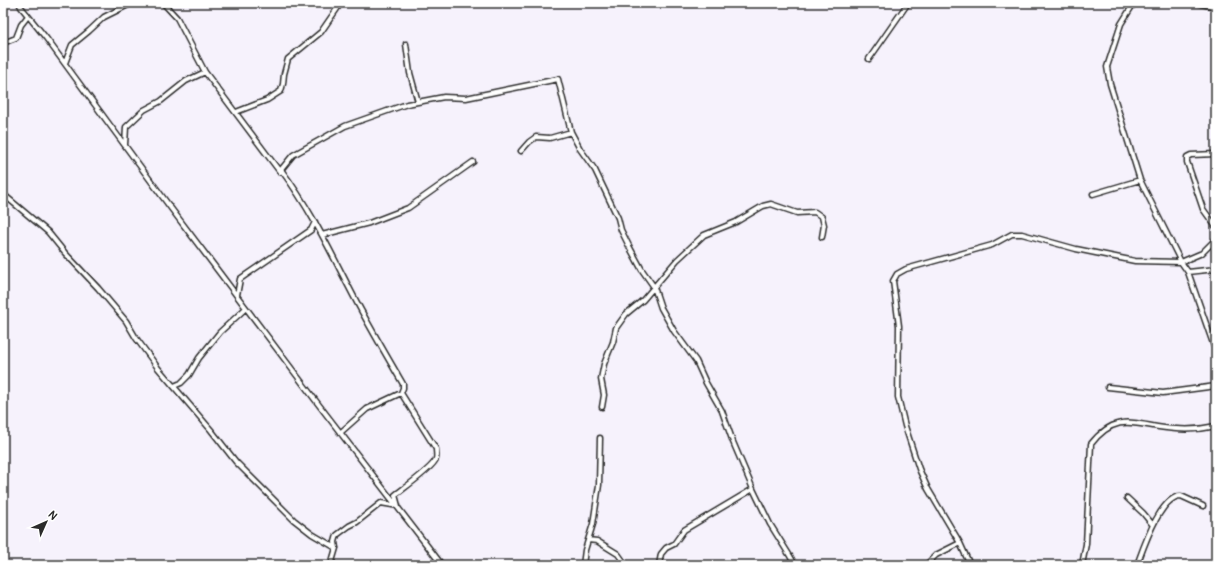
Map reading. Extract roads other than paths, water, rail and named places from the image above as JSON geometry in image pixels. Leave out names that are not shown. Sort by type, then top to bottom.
[{"type":"street","points":[[19,3],[236,295],[442,565]]},
{"type":"street","points":[[65,63],[72,45],[104,17],[132,3]]},
{"type":"street","points":[[163,3],[177,18],[205,72],[280,172],[282,171],[292,184],[316,222],[362,313],[402,384],[403,388],[400,393],[366,409],[340,433]]},
{"type":"street","points":[[236,112],[268,100],[280,91],[288,60],[321,32],[341,3]]},
{"type":"street","points":[[869,59],[908,3]]},
{"type":"street","points":[[1134,3],[1121,24],[1107,67],[1110,84],[1140,180],[1181,262],[1188,272],[1216,352]]},
{"type":"street","points":[[1196,3],[1216,7]]},
{"type":"street","points":[[3,43],[16,38],[21,24],[28,16]]},
{"type":"street","points":[[406,44],[410,73],[418,102]]},
{"type":"street","points":[[125,145],[126,127],[144,110],[161,101],[186,81],[205,72]]},
{"type":"street","points":[[280,172],[294,155],[345,126],[407,104],[444,98],[466,98],[527,84],[558,79],[570,132],[595,170],[618,218],[621,230],[629,246],[642,270],[654,287],[664,314],[674,331],[696,361],[706,383],[722,411],[733,442],[753,489],[770,524],[795,565]]},
{"type":"street","points":[[521,151],[528,142],[536,137],[550,138],[570,132]]},
{"type":"street","points":[[1216,154],[1191,155],[1187,157],[1187,162],[1203,209],[1216,227]]},
{"type":"street","points":[[322,235],[369,223],[408,208],[473,162]]},
{"type":"street","points":[[1093,194],[1140,180]]},
{"type":"street","points":[[3,194],[48,232],[98,288],[126,321],[136,338],[158,368],[236,462],[294,520],[312,534],[336,548]]},
{"type":"street","points":[[602,407],[604,394],[600,379],[613,342],[616,328],[626,314],[643,300],[677,260],[704,235],[736,222],[771,204],[797,213],[815,212],[822,218],[824,226],[822,237]]},
{"type":"street","points":[[236,295],[240,279],[311,230],[316,222]]},
{"type":"street","points":[[311,230],[320,230]]},
{"type":"street","points":[[970,565],[960,543],[928,489],[919,469],[905,426],[898,397],[899,326],[893,281],[897,274],[992,245],[1012,234],[1022,234],[1076,249],[1135,261],[1181,262],[1202,253],[1216,239]]},
{"type":"street","points":[[1188,272],[1216,269]]},
{"type":"street","points":[[174,386],[181,383],[189,375],[199,358],[220,332],[246,308]]},
{"type":"street","points":[[1108,387],[1163,394],[1216,386]]},
{"type":"street","points":[[398,506],[395,495],[433,464],[436,458],[436,449],[400,393]]},
{"type":"street","points":[[1082,565],[1086,544],[1091,444],[1099,434],[1114,424],[1132,422],[1175,430],[1204,429],[1216,426]]},
{"type":"street","points":[[583,565],[593,524],[599,485],[600,438]]},
{"type":"street","points":[[659,565],[661,554],[666,548],[674,544],[684,530],[753,489]]},
{"type":"street","points":[[1137,565],[1152,524],[1170,501],[1177,496],[1181,496],[1203,506]]},
{"type":"street","points":[[1127,498],[1152,524]]},
{"type":"street","points":[[331,565],[336,548],[335,542],[337,535],[357,522],[381,503],[398,506]]},
{"type":"street","points":[[588,540],[597,541],[618,554],[626,565]]},
{"type":"street","points":[[926,565],[936,555],[960,543]]}]
